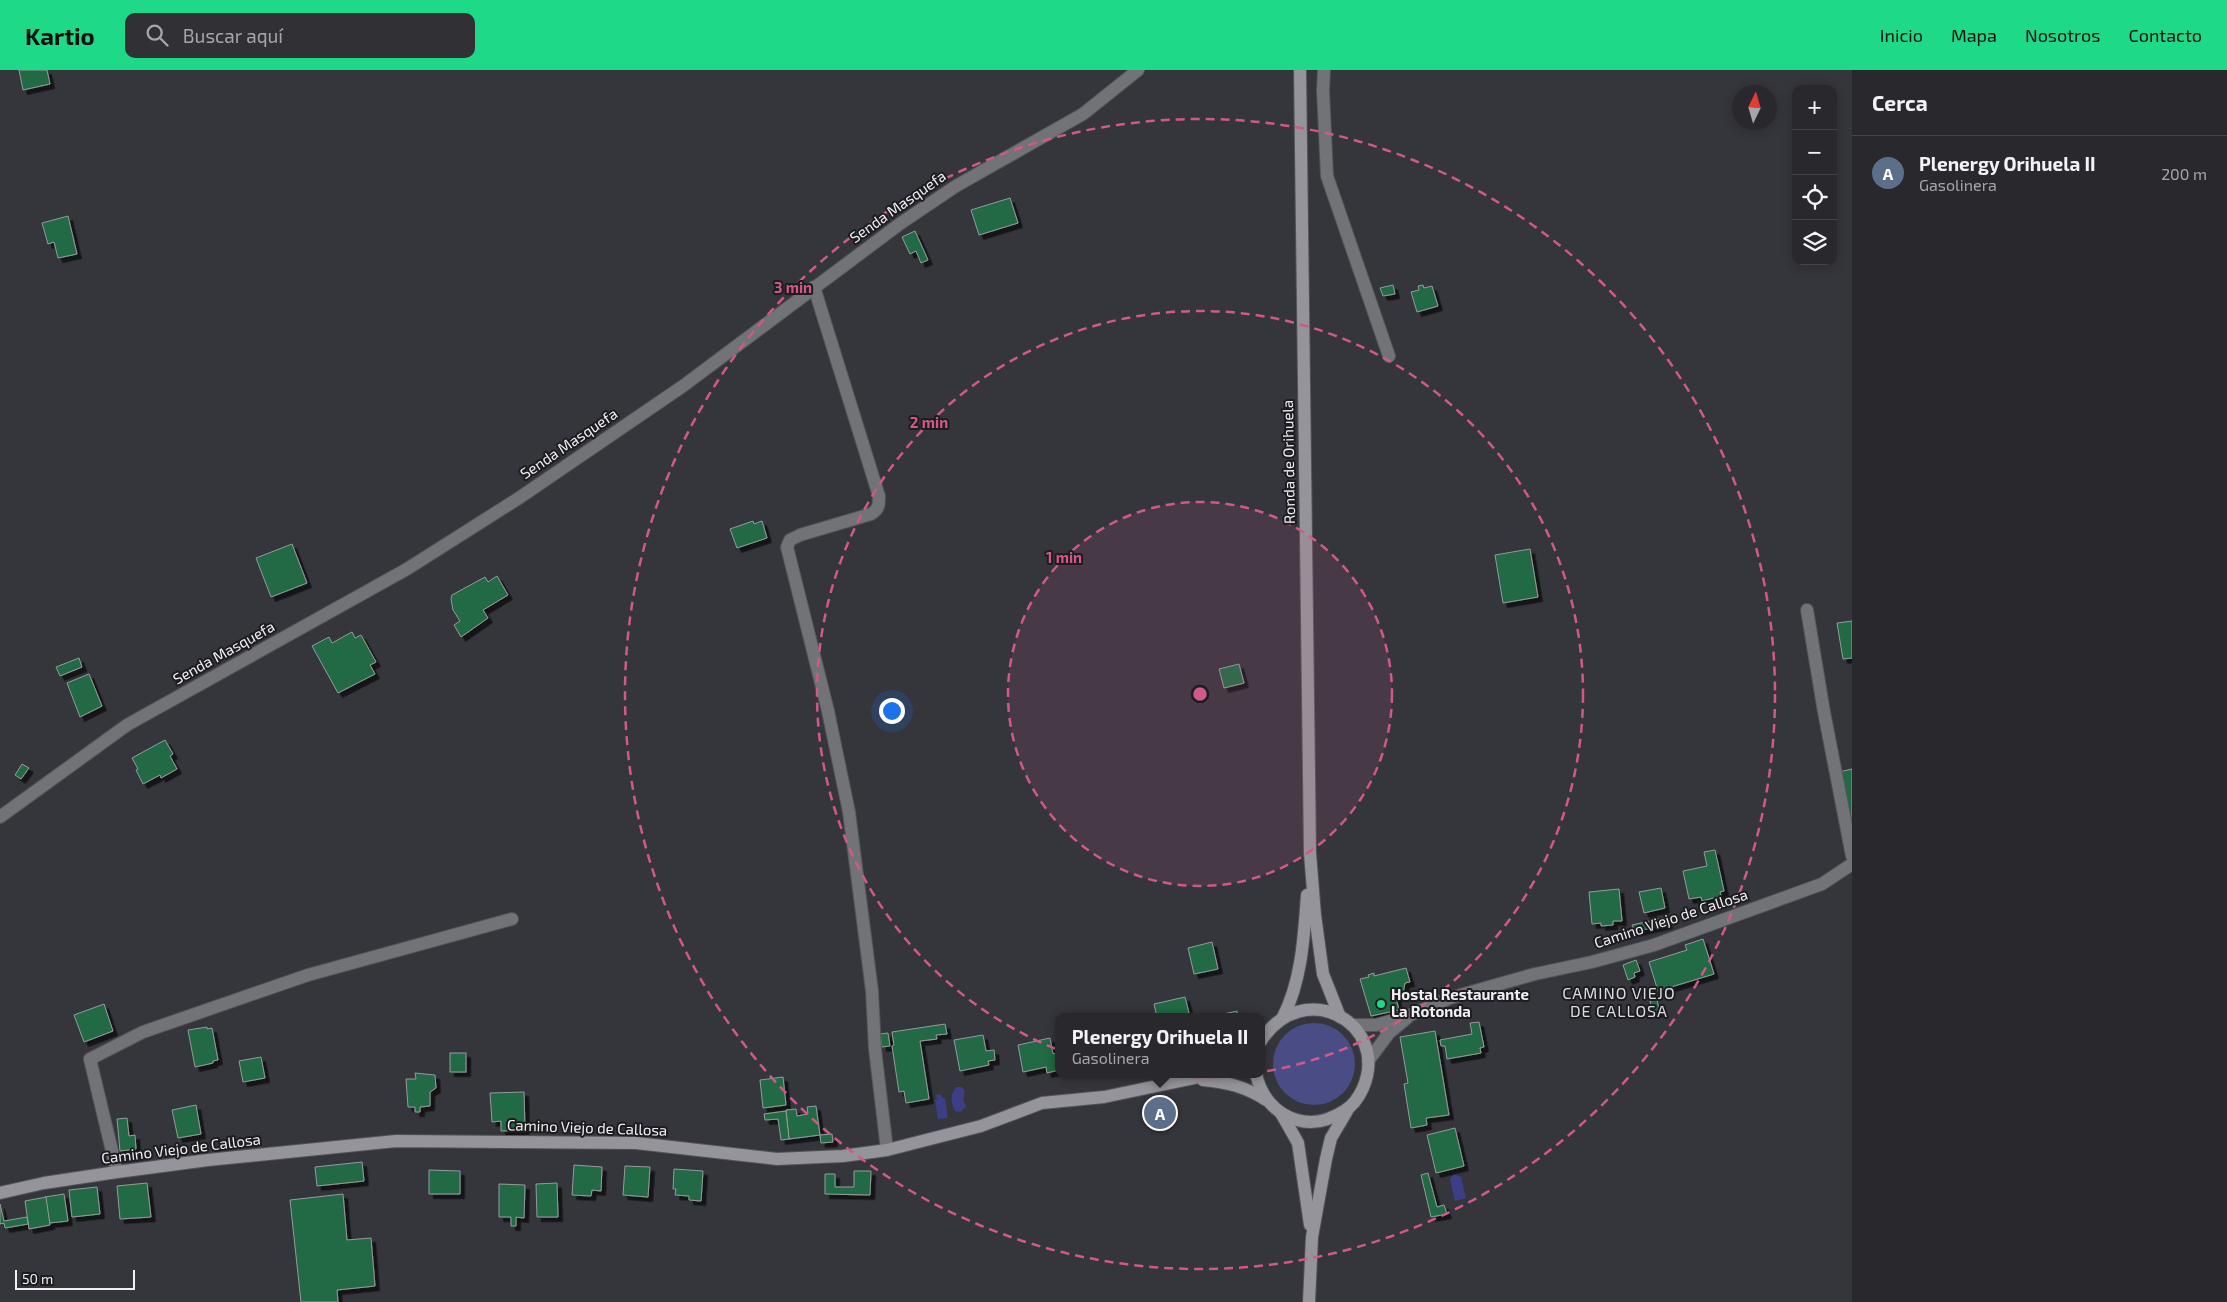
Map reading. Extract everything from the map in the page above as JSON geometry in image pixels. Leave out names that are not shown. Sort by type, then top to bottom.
[{"type":"main road","name":"Ronda de Orihuela","points":[[1300,70],[1310,852],[1315,915],[1323,974],[1340,1017]]},
{"type":"main road","name":"Ronda de Orihuela","points":[[1283,1017],[1292,1000],[1299,970],[1306,917],[1310,852]]},
{"type":"main road","name":"Ronda de Orihuela","points":[[1265,1034],[1269,1028],[1283,1017],[1297,1011],[1312,1009],[1326,1011],[1352,1025],[1366,1048],[1368,1060],[1367,1079],[1360,1095],[1348,1109],[1331,1138],[1312,1237],[1308,1302]]},
{"type":"main road","name":"Ronda de Orihuela","points":[[1257,1078],[1260,1089],[1268,1101],[1281,1113],[1298,1143],[1312,1237]]},
{"type":"main road","name":"Camino Viejo de Callosa","points":[[0,1193],[44,1183],[117,1172],[396,1141],[636,1143],[777,1159],[810,1159],[887,1150],[981,1126],[1042,1103],[1104,1097],[1196,1079]]},
{"type":"main road","points":[[1196,1079],[1223,1082],[1247,1088],[1268,1101]]},
{"type":"main road","name":"Ronda de Orihuela","points":[[1281,1113],[1297,1120],[1315,1122],[1333,1118],[1348,1109]]},
{"type":"street","name":"Senda Masquefa","points":[[0,817],[126,725],[407,569],[519,498],[683,386],[814,287],[956,186],[1083,114],[1138,70]]},
{"type":"street","points":[[1324,70],[1323,90],[1328,176],[1389,356]]},
{"type":"street","points":[[814,287],[879,496],[879,505],[877,510],[871,514],[800,535],[790,540],[787,547],[828,711],[849,812],[872,991],[875,1049],[887,1150]]},
{"type":"street","points":[[1806,610],[1852,856]]},
{"type":"street","name":"Camino Viejo de Callosa","points":[[1408,1016],[1467,993],[1654,945],[1822,884],[1852,864]]},
{"type":"street","points":[[117,1172],[90,1059],[143,1032],[308,975],[512,919]]},
{"type":"street","points":[[1352,1025],[1376,1025],[1408,1016]]},
{"type":"street","points":[[1368,1060],[1389,1033],[1408,1016]]},
{"type":"shaded area","points":[[1306,1023],[1322,1023],[1337,1030],[1348,1041],[1355,1056],[1352,1080],[1343,1093],[1322,1105],[1306,1105],[1291,1098],[1280,1087],[1273,1072],[1273,1056],[1280,1041],[1291,1030]]},
{"type":"shaded area","points":[[956,1087],[961,1087],[965,1091],[963,1099],[966,1107],[960,1112],[955,1111],[952,1102],[952,1096]]},
{"type":"shaded area","points":[[941,1094],[942,1098],[945,1098],[948,1118],[938,1119],[935,1100],[937,1099],[936,1095]]},
{"type":"shaded area","points":[[1454,1174],[1461,1177],[1466,1198],[1455,1201],[1450,1179]]},
{"type":"building","points":[[19,70],[47,70],[50,84],[23,90]]},
{"type":"building","points":[[1010,198],[1018,223],[979,235],[971,210]]},
{"type":"building","points":[[68,216],[77,254],[58,258],[54,242],[48,244],[42,223]]},
{"type":"building","points":[[915,231],[928,260],[921,263],[916,251],[910,254],[902,237]]},
{"type":"building","points":[[1393,285],[1395,294],[1383,296],[1380,288]]},
{"type":"building","points":[[1423,285],[1424,288],[1432,286],[1438,306],[1417,312],[1411,292],[1419,290],[1418,286]]},
{"type":"building","points":[[753,521],[754,524],[762,521],[767,538],[737,548],[730,529]]},
{"type":"building","points":[[292,544],[307,583],[271,597],[256,558]]},
{"type":"building","points":[[1530,549],[1538,597],[1503,603],[1495,555]]},
{"type":"building","points":[[497,576],[508,595],[483,610],[488,618],[461,637],[454,625],[460,621],[453,610],[452,595],[485,577],[488,582]]},
{"type":"building","points":[[1852,621],[1852,658],[1843,659],[1837,623]]},
{"type":"building","points":[[352,632],[355,638],[361,635],[376,662],[370,665],[375,674],[338,693],[312,646],[329,637],[332,643]]},
{"type":"building","points":[[79,658],[82,667],[60,676],[56,667]]},
{"type":"building","points":[[1239,664],[1244,683],[1224,688],[1219,669]]},
{"type":"building","points":[[89,674],[102,706],[80,717],[67,683]]},
{"type":"building","points":[[165,740],[173,754],[170,756],[177,769],[161,778],[160,775],[143,784],[132,758]]},
{"type":"building","points":[[22,764],[29,768],[21,779],[15,775]]},
{"type":"building","points":[[1852,769],[1852,842],[1839,772]]},
{"type":"building","points":[[1715,850],[1724,891],[1720,892],[1721,896],[1702,901],[1701,897],[1689,899],[1683,871],[1707,866],[1704,852]]},
{"type":"building","points":[[1661,888],[1665,908],[1644,913],[1639,892]]},
{"type":"building","points":[[1619,889],[1622,921],[1613,921],[1613,925],[1601,926],[1601,923],[1592,924],[1589,892]]},
{"type":"building","points":[[1667,917],[1668,924],[1634,932],[1632,925]]},
{"type":"building","points":[[1703,939],[1714,974],[1658,991],[1649,962],[1687,950],[1685,945]]},
{"type":"building","points":[[1212,942],[1218,969],[1194,974],[1188,948]]},
{"type":"building","points":[[1636,960],[1640,971],[1634,973],[1635,977],[1628,980],[1623,965]]},
{"type":"building","points":[[1406,968],[1410,982],[1405,983],[1403,993],[1396,998],[1399,1010],[1371,1016],[1360,979],[1369,977],[1368,975],[1374,973],[1374,976]]},
{"type":"building","points":[[1185,997],[1189,1013],[1156,1013],[1154,1004]]},
{"type":"building","points":[[1657,1000],[1660,1012],[1653,1013],[1650,1001]]},
{"type":"building","points":[[104,1004],[113,1031],[84,1042],[74,1015]]},
{"type":"building","points":[[1479,1022],[1484,1047],[1480,1048],[1481,1053],[1447,1059],[1445,1046],[1441,1046],[1440,1040],[1472,1034],[1470,1023]]},
{"type":"building","points":[[945,1024],[947,1034],[936,1035],[937,1039],[920,1041],[929,1099],[906,1103],[904,1091],[899,1092],[892,1046],[894,1045],[892,1032]]},
{"type":"building","points":[[207,1027],[207,1029],[212,1028],[218,1060],[195,1067],[188,1030]]},
{"type":"building","points":[[1435,1031],[1449,1115],[1426,1118],[1427,1125],[1411,1128],[1404,1084],[1408,1083],[1400,1037]]},
{"type":"building","points":[[888,1033],[890,1046],[882,1047],[880,1034]]},
{"type":"building","points":[[983,1035],[986,1051],[994,1050],[995,1060],[988,1061],[989,1065],[960,1071],[954,1040]]},
{"type":"building","points":[[1050,1038],[1053,1054],[1055,1053],[1055,1071],[1047,1073],[1046,1067],[1023,1072],[1018,1045]]},
{"type":"building","points":[[450,1053],[466,1053],[466,1072],[450,1072]]},
{"type":"building","points":[[261,1057],[265,1078],[243,1082],[239,1061]]},
{"type":"building","points":[[415,1073],[435,1075],[436,1088],[430,1092],[430,1106],[420,1107],[420,1112],[415,1112],[415,1107],[408,1107],[406,1079],[416,1079]]},
{"type":"building","points":[[783,1077],[786,1105],[763,1108],[760,1080]]},
{"type":"building","points":[[524,1092],[525,1130],[501,1131],[501,1121],[492,1122],[490,1093]]},
{"type":"building","points":[[196,1105],[201,1134],[178,1138],[172,1110]]},
{"type":"building","points":[[816,1106],[820,1135],[789,1139],[786,1110],[796,1109],[797,1116],[808,1114],[807,1107]]},
{"type":"building","points":[[786,1111],[789,1139],[781,1140],[778,1119],[765,1120],[764,1114]]},
{"type":"building","points":[[127,1118],[129,1136],[135,1135],[136,1149],[120,1151],[117,1119]]},
{"type":"building","points":[[1455,1128],[1464,1166],[1436,1173],[1427,1135]]},
{"type":"building","points":[[832,1134],[833,1142],[821,1143],[820,1135]]},
{"type":"building","points":[[362,1162],[364,1181],[317,1186],[315,1167]]},
{"type":"building","points":[[574,1165],[602,1167],[601,1191],[592,1190],[591,1196],[572,1195]]},
{"type":"building","points":[[625,1166],[650,1167],[648,1197],[623,1195]]},
{"type":"building","points":[[674,1169],[703,1171],[701,1201],[689,1200],[689,1196],[675,1195],[676,1189],[673,1189]]},
{"type":"building","points":[[429,1170],[460,1171],[460,1194],[429,1194]]},
{"type":"building","points":[[854,1171],[871,1171],[870,1195],[825,1194],[825,1174],[835,1174],[835,1187],[854,1187]]},
{"type":"building","points":[[1428,1173],[1437,1207],[1444,1205],[1447,1214],[1431,1217],[1421,1175]]},
{"type":"building","points":[[147,1183],[151,1217],[120,1219],[117,1186]]},
{"type":"building","points":[[557,1183],[558,1217],[537,1217],[536,1184]]},
{"type":"building","points":[[499,1184],[525,1185],[524,1218],[516,1217],[516,1226],[511,1226],[511,1217],[499,1217]]},
{"type":"building","points":[[97,1187],[100,1214],[72,1217],[69,1190]]},
{"type":"building","points":[[64,1194],[68,1221],[49,1223],[45,1197]]},
{"type":"building","points":[[343,1194],[347,1240],[371,1238],[375,1286],[337,1290],[338,1302],[301,1302],[290,1200]]},
{"type":"building","points":[[46,1197],[50,1225],[29,1229],[25,1201]]},
{"type":"building","points":[[0,1204],[4,1221],[27,1217],[28,1224],[5,1228],[4,1223],[0,1224]]},
{"type":"place","name":"Hostal Restaurante La Rotonda","points":[[1381,1004]]},
{"type":"place","name":"Plenergy Orihuela II","points":[[1160,1113]]},
{"type":"district","name":"CAMINO VIEJO DE CALLOSA","points":[[1619,1002]]}]
